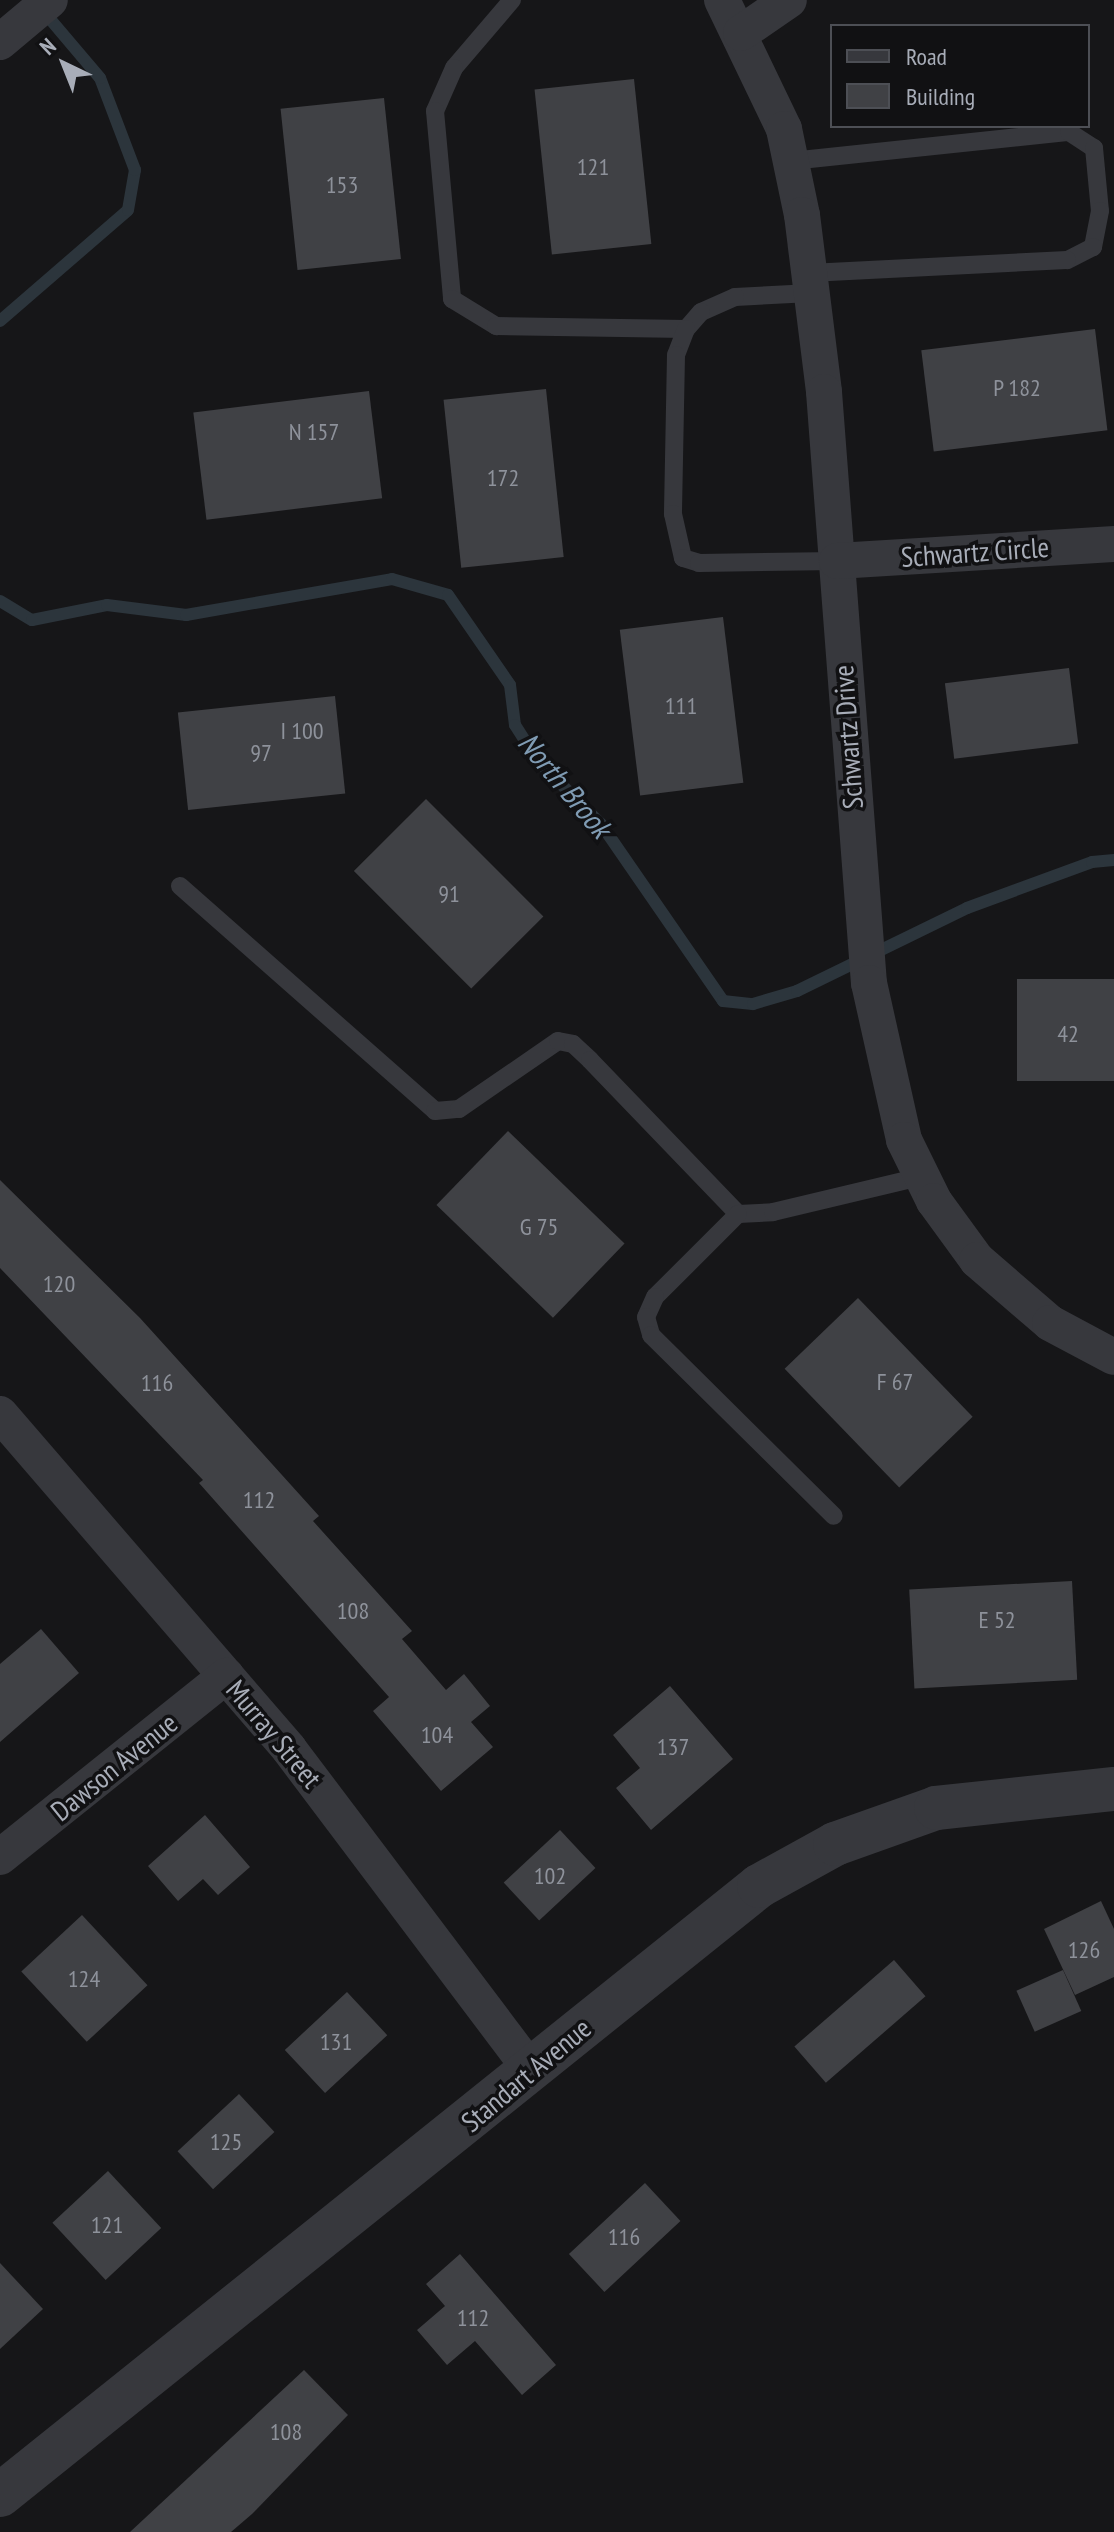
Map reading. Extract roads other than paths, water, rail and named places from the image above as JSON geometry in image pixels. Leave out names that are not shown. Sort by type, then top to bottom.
[{"type":"street","points":[[0,42],[50,0]]},
{"type":"street","name":"Schwartz Drive","points":[[722,0],[741,33],[784,129],[791,161],[810,283],[837,561],[869,983],[904,1140],[920,1177],[1001,1284],[1050,1323],[1114,1357]]},
{"type":"street","points":[[741,33],[789,0]]},
{"type":"street","name":"Schwartz Circle","points":[[837,561],[1114,544]]},
{"type":"street","name":"Murray Street","points":[[0,1414],[226,1676],[396,1885],[530,2069]]},
{"type":"street","name":"Dawson Avenue","points":[[0,1857],[226,1676]]},
{"type":"street","name":"Standart Avenue","points":[[0,2495],[759,1886],[835,1844],[936,1808],[1114,1789]]},
{"type":"lane","points":[[512,0],[454,68],[435,111],[452,299],[496,326],[686,329]]},
{"type":"lane","points":[[791,161],[1069,132],[1094,148],[1100,211],[1093,247],[1067,260],[810,283],[735,297],[701,312],[686,329],[676,355],[673,514],[683,558],[699,563],[837,561]]},
{"type":"lane","points":[[180,886],[435,1111],[459,1109],[558,1041],[573,1044],[738,1214]]},
{"type":"lane","points":[[834,1516],[651,1335],[646,1317],[655,1297],[738,1214],[773,1212],[920,1177]]},
{"type":"waterway","name":"North Brook","points":[[0,321],[128,210],[135,170],[100,78],[44,12]]},
{"type":"waterway","name":"North Brook","points":[[0,601],[32,620],[107,605],[186,615],[392,579],[448,595],[510,685],[515,725],[538,761],[601,824],[723,1001],[753,1004],[797,991],[967,908],[1092,862],[1114,860]]}]
